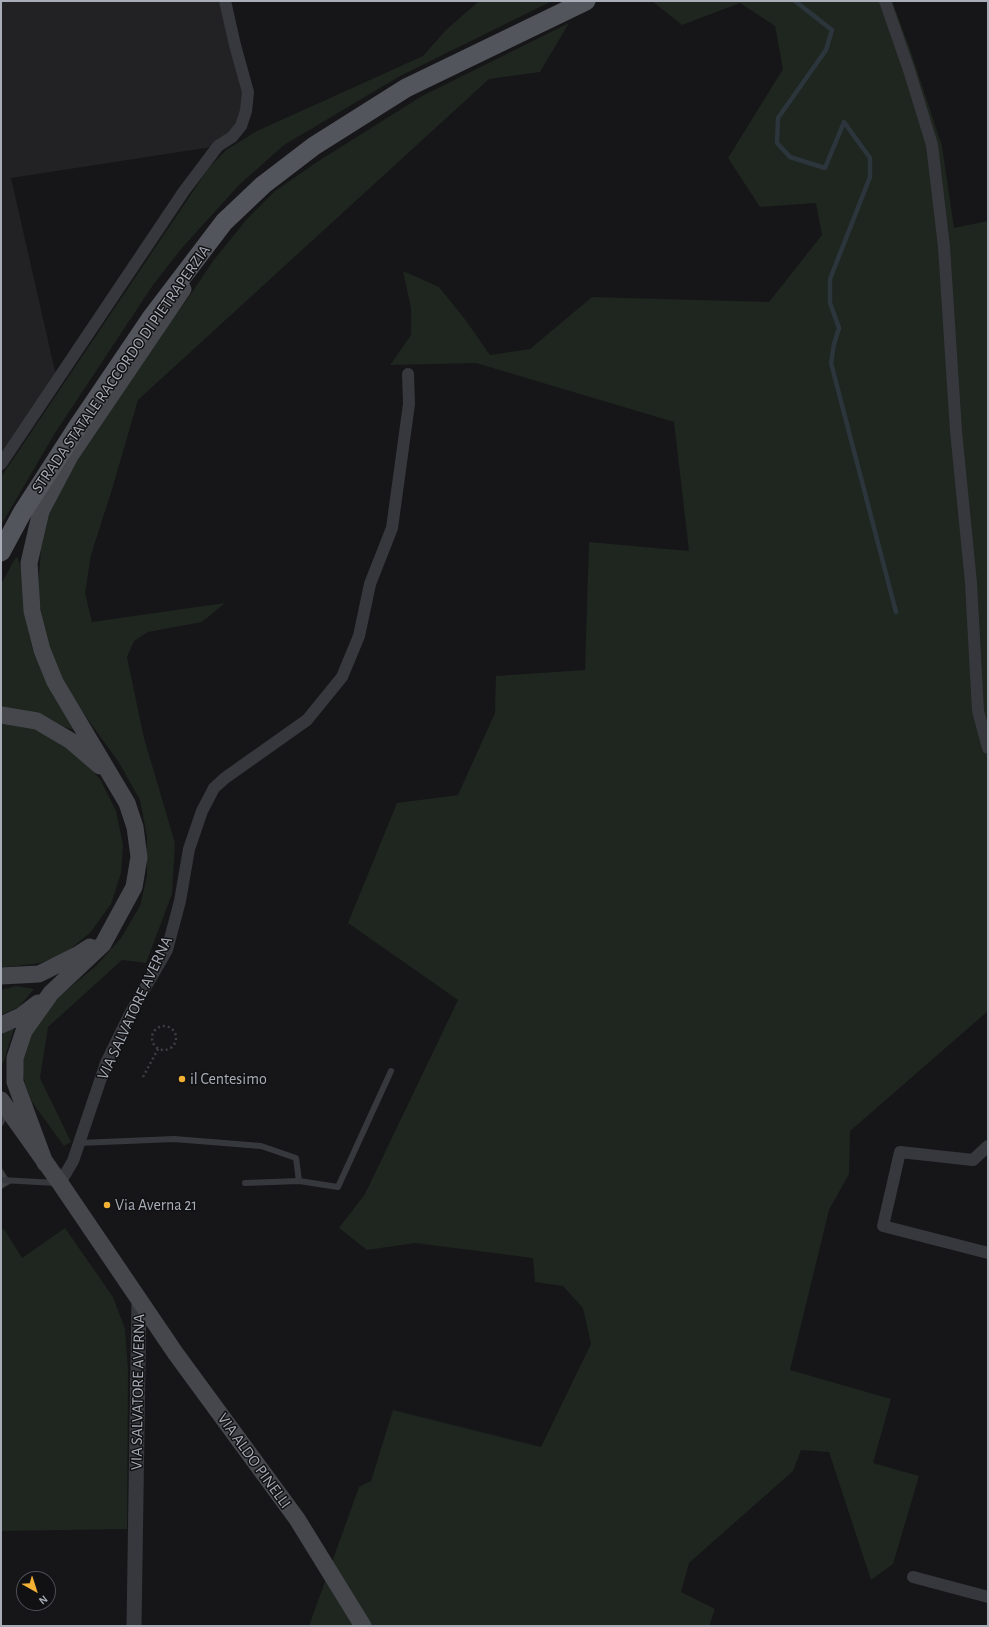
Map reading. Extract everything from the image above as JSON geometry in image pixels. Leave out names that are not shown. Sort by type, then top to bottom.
[{"type":"main road","name":"STRADA STATALE RACCORDO DI PIETRAPERZIA","points":[[1,552],[22,513],[80,423],[152,318],[198,254],[224,222],[258,191],[314,146],[406,88],[517,33],[586,1]]},
{"type":"main road","points":[[1,1025],[21,1016],[51,993],[103,944],[134,887],[139,857],[134,826],[127,803],[55,682],[42,650],[32,611],[29,563],[41,511],[70,456],[185,286],[198,254]]},
{"type":"main road","points":[[1,715],[37,721],[71,741],[91,757],[114,780]]},
{"type":"main road","points":[[1,976],[38,974],[79,954],[110,933]]},
{"type":"main road","points":[[1,981],[22,975]]},
{"type":"main road","points":[[45,1163],[15,1082],[15,1058],[24,1031],[51,993]]},
{"type":"main road","name":"VIA SALVATORE AVERNA","points":[[3,1111],[60,1183],[139,1300]]},
{"type":"main road","name":"VIA ALDO PINELLI","points":[[139,1300],[176,1354],[297,1520],[363,1626]]},
{"type":"street","points":[[1,464],[184,191],[218,146],[232,137],[241,126],[246,111],[248,92],[225,1]]},
{"type":"street","points":[[885,1],[909,70],[932,145],[944,247],[956,431],[971,583],[978,711],[988,748]]},
{"type":"street","name":"VIA SALVATORE AVERNA","points":[[60,1183],[73,1161],[106,1063],[131,1012],[166,950],[180,902],[189,849],[202,811],[214,788],[225,778],[307,720],[342,677],[359,636],[370,584],[392,528],[409,404],[408,374]]},
{"type":"street","points":[[988,1146],[973,1160],[900,1152],[883,1226],[988,1253]]},
{"type":"street","name":"VIA SALVATORE AVERNA","points":[[134,1626],[139,1300]]},
{"type":"street","points":[[913,1577],[988,1597]]},
{"type":"lane","points":[[245,1183],[299,1181],[338,1187],[391,1071]]},
{"type":"lane","points":[[79,1143],[174,1139],[261,1146],[296,1158],[299,1181]]},
{"type":"lane","points":[[1,1180],[60,1183]]},
{"type":"path","points":[[159,1027],[171,1028],[176,1034],[175,1043],[166,1050],[158,1049],[152,1042],[155,1031],[159,1027]]},
{"type":"path","points":[[143,1077],[158,1049]]},
{"type":"shaded area","points":[[1,1],[225,1],[246,111],[218,146],[11,178],[57,380],[1,464]]},
{"type":"shaded area","points":[[479,1],[552,1],[400,76],[284,145],[239,185],[181,249],[153,285],[55,433],[1,525],[1,477],[208,169],[226,150],[257,131],[423,56],[446,30]]},
{"type":"shaded area","points":[[652,1],[892,1],[910,49],[942,146],[954,228],[988,221],[988,1011],[850,1131],[849,1174],[829,1210],[790,1370],[891,1399],[873,1463],[919,1476],[893,1564],[871,1580],[829,1452],[801,1450],[793,1471],[689,1563],[681,1592],[715,1609],[709,1626],[309,1626],[359,1487],[371,1481],[393,1410],[541,1447],[591,1344],[583,1308],[563,1286],[535,1282],[533,1258],[415,1243],[367,1250],[339,1228],[365,1194],[458,1000],[348,923],[397,803],[458,795],[495,713],[496,676],[585,670],[589,542],[689,551],[674,422],[476,363],[390,365],[411,335],[411,308],[403,271],[439,287],[464,318],[490,355],[530,349],[592,297],[769,302],[822,235],[816,203],[760,207],[728,158],[783,69],[775,26],[740,3],[682,25]]},
{"type":"shaded area","points":[[569,23],[540,72],[489,79],[138,400],[91,555],[85,593],[92,622],[225,603],[202,622],[148,632],[134,641],[127,657],[144,738],[175,843],[172,894],[146,963],[122,960],[48,1027],[40,1078],[71,1142],[64,1146],[32,1102],[25,1084],[21,1061],[32,1029],[56,999],[97,965],[121,938],[140,906],[147,876],[147,837],[140,800],[118,761],[78,706],[59,673],[44,634],[38,590],[41,547],[48,511],[72,462],[153,345],[189,297],[213,261],[247,219],[275,191],[317,162],[422,96]]},
{"type":"shaded area","points":[[16,557],[18,558],[22,573],[24,609],[32,647],[49,687],[75,730],[64,727],[42,715],[1,708],[1,584]]},
{"type":"shaded area","points":[[1,722],[42,728],[75,751],[100,779],[116,811],[123,845],[121,873],[111,904],[90,933],[65,953],[40,963],[7,967],[1,967]]},
{"type":"shaded area","points":[[16,986],[34,989],[19,1007],[1,1015],[1,990]]},
{"type":"shaded area","points":[[14,1028],[3,1064],[1,1060],[1,1032]]},
{"type":"shaded area","points":[[65,1228],[113,1297],[125,1329],[128,1370],[127,1529],[1,1531],[1,1230],[4,1229],[22,1258]]},
{"type":"building","points":[[1,1167],[11,1183],[1,1189]]},
{"type":"waterway","points":[[795,1],[832,30],[826,50],[778,118],[777,143],[790,157],[825,168],[844,122],[870,158],[870,177],[830,279],[830,303],[839,328],[834,344],[831,363],[896,612]]},
{"type":"place","name":"il Centesimo","points":[[182,1079]]},
{"type":"place","name":"Via Averna 21","points":[[107,1205]]}]
